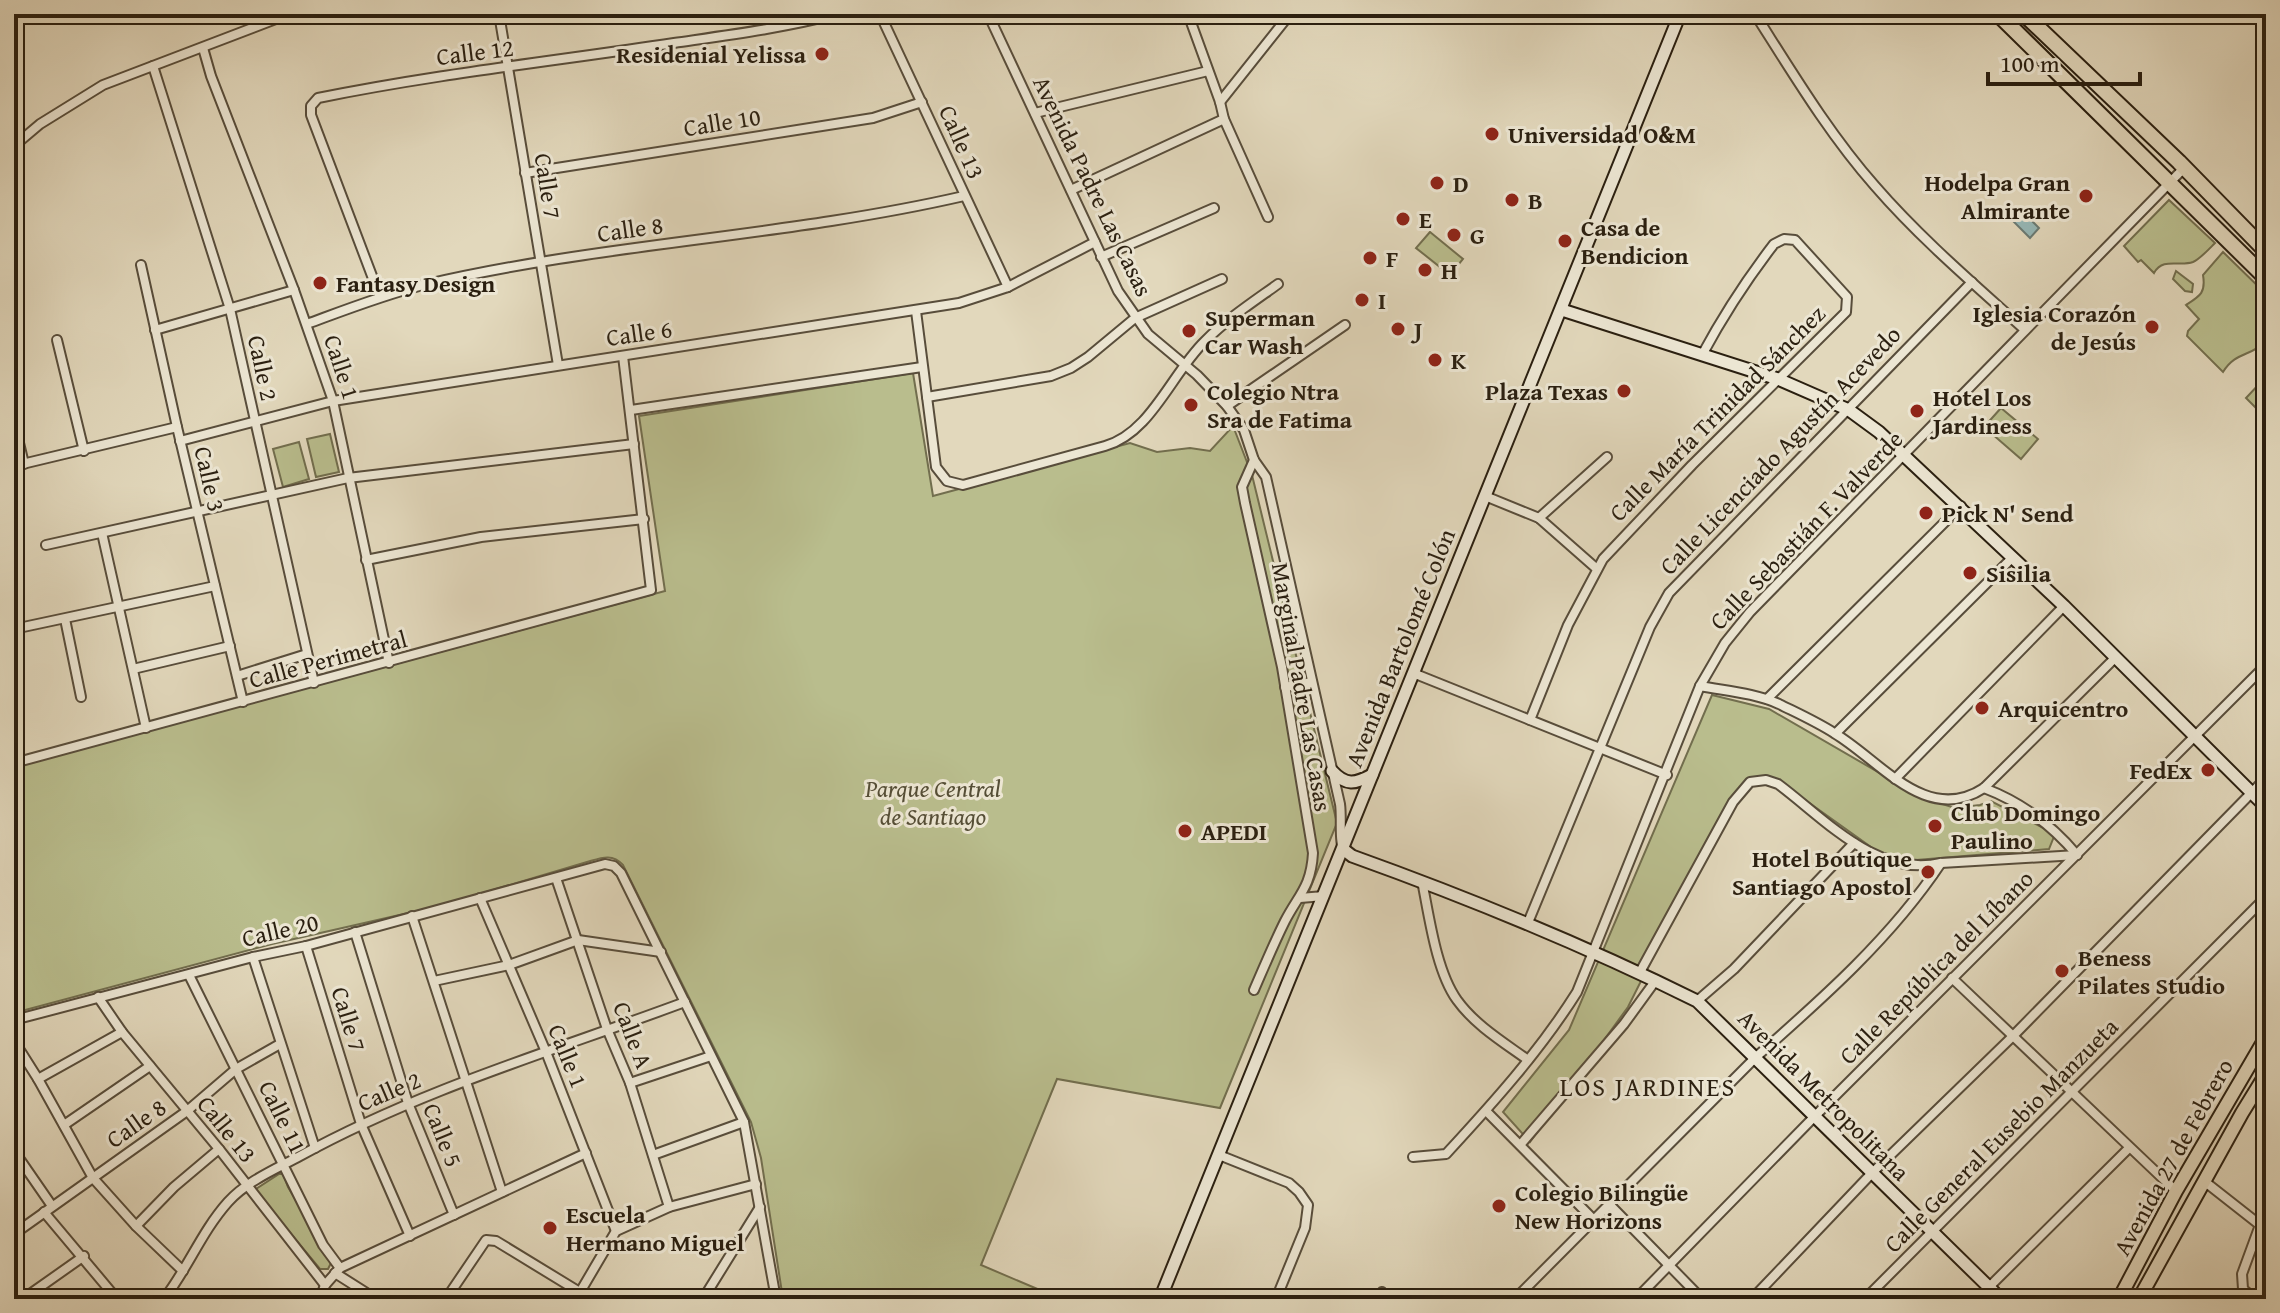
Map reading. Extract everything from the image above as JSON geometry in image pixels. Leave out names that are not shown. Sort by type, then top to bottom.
[{"type":"highway","points":[[1998,14],[2266,278]]},
{"type":"highway","points":[[2024,14],[2266,251]]},
{"type":"main road","name":"Avenida Bartolomé Colón","points":[[1160,1299],[1680,14]]},
{"type":"main road","points":[[1562,310],[1778,379],[1849,410],[1905,454],[1961,506],[2266,807]]},
{"type":"main road","points":[[1332,771],[1344,783],[1353,783],[1372,775]]},
{"type":"main road","name":"Avenida Metropolitana","points":[[1343,849],[1352,856],[1422,881],[1640,972],[1697,1001],[2001,1299]]},
{"type":"main road","name":"Avenida 27 de Febrero","points":[[2119,1299],[2176,1191],[2266,1037]]},
{"type":"main road","name":"Avenida 27 de Febrero","points":[[2139,1299],[2266,1074]]},
{"type":"street","points":[[14,146],[40,124],[103,85],[289,14]]},
{"type":"street","name":"Calle 7","points":[[499,14],[558,365]]},
{"type":"street","name":"Calle 12","points":[[380,297],[311,115],[311,106],[318,98],[450,74],[510,68],[692,40],[837,14]]},
{"type":"street","name":"Calle 13","points":[[880,14],[1008,287]]},
{"type":"street","name":"Avenida Padre Las Casas","points":[[988,14],[1101,257],[1135,318],[1148,334],[1227,406],[1244,430],[1254,460],[1266,477],[1342,816],[1340,841],[1343,849]]},
{"type":"street","points":[[1188,14],[1224,119],[1268,217]]},
{"type":"street","points":[[1220,102],[1290,14]]},
{"type":"street","points":[[1755,14],[1812,102],[1874,185],[2025,330]]},
{"type":"street","name":"Calle 1","points":[[203,48],[333,401],[389,663]]},
{"type":"street","name":"Calle 2","points":[[153,66],[230,309],[314,683]]},
{"type":"street","points":[[1035,113],[1208,71]]},
{"type":"street","name":"Calle 10","points":[[525,173],[873,118],[922,102]]},
{"type":"street","points":[[1071,190],[1224,119]]},
{"type":"street","name":"Calle Sebastián F. Valverde","points":[[1413,1157],[1446,1154],[1554,1028],[1577,992],[1667,775],[1700,686],[1725,643],[1750,612],[2184,168]]},
{"type":"street","name":"Calle 8","points":[[307,324],[380,297],[459,277],[903,210],[964,196]]},
{"type":"street","points":[[1101,257],[1214,208]]},
{"type":"street","name":"Calle María Trinidad Sánchez","points":[[1530,720],[1568,625],[1597,569],[1617,542],[1846,312],[1847,297],[1795,240],[1784,239],[1774,244],[1720,321],[1702,355]]},
{"type":"street","name":"Calle 6","points":[[180,441],[255,424],[333,401],[959,303],[1008,287],[1095,242]]},
{"type":"street","name":"Calle 3","points":[[141,265],[243,702]]},
{"type":"street","points":[[927,397],[1051,376],[1071,368],[1135,318],[1222,279]]},
{"type":"street","name":"Calle Licenciado Agustín Acevedo","points":[[1527,925],[1656,615],[1669,593],[1972,282]]},
{"type":"street","points":[[916,311],[936,467],[947,481],[963,485],[1117,443],[1134,431],[1151,411],[1183,364],[1223,325],[1278,284]]},
{"type":"street","points":[[155,330],[294,290]]},
{"type":"street","points":[[1227,406],[1345,325]]},
{"type":"street","points":[[57,340],[84,451]]},
{"type":"street","points":[[366,560],[481,537],[644,519],[623,356]]},
{"type":"street","points":[[631,410],[922,367]]},
{"type":"street","points":[[14,422],[24,464]]},
{"type":"street","points":[[14,466],[177,427]]},
{"type":"street","points":[[46,545],[348,478],[634,444]]},
{"type":"street","points":[[1539,518],[1607,457]]},
{"type":"street","name":"Marginal Padre Las Casas","points":[[1254,460],[1242,487],[1285,687],[1313,853],[1312,873],[1287,917],[1254,990]]},
{"type":"street","points":[[1485,496],[1539,518],[1597,569]]},
{"type":"street","points":[[1767,699],[1961,506]]},
{"type":"street","name":"Calle Perimetral","points":[[14,763],[651,590],[644,519]]},
{"type":"street","points":[[102,533],[146,728]]},
{"type":"street","points":[[1836,733],[2013,557]]},
{"type":"street","points":[[14,612],[16,629],[215,586]]},
{"type":"street","points":[[1895,779],[2064,606]]},
{"type":"street","points":[[65,619],[81,697]]},
{"type":"street","points":[[133,669],[230,646]]},
{"type":"street","points":[[237,676],[307,654]]},
{"type":"street","points":[[1700,686],[1767,699],[1836,733],[1895,779],[1922,794],[1945,801],[1962,800],[1984,788],[2116,657]]},
{"type":"street","name":"Calle República del Líbano","points":[[1636,1299],[2266,665]]},
{"type":"street","points":[[1413,673],[1667,775]]},
{"type":"street","points":[[1285,687],[1312,682]]},
{"type":"street","points":[[1752,1299],[1872,1173],[2012,1037],[2266,778]]},
{"type":"street","points":[[1640,972],[1733,802],[1750,782],[1766,780],[1778,784],[1834,831],[1902,863],[1928,866],[2077,855]]},
{"type":"street","points":[[1984,788],[2043,820],[2077,855]]},
{"type":"street","points":[[1697,1001],[1764,938],[1854,843]]},
{"type":"street","points":[[1515,1299],[1756,1057],[1795,1023],[1904,915],[1941,863]]},
{"type":"street","name":"Calle 20","points":[[14,1020],[306,946],[605,864],[614,866],[621,873],[661,952]]},
{"type":"street","name":"Calle A","points":[[556,878],[607,1029],[630,1083],[669,1207]]},
{"type":"street","points":[[1422,881],[1442,965],[1455,998],[1491,1034],[1528,1060]]},
{"type":"street","points":[[1300,898],[1324,896]]},
{"type":"street","name":"Calle General Eusebio Manzueta","points":[[1865,1299],[2266,897]]},
{"type":"street","name":"Calle 1","points":[[480,898],[546,1052],[616,1231]]},
{"type":"street","points":[[412,916],[502,1192]]},
{"type":"street","name":"Calle 5","points":[[355,932],[408,1103],[454,1215]]},
{"type":"street","points":[[434,981],[509,965],[578,940],[661,952],[744,1122],[776,1299]]},
{"type":"street","name":"Calle 7","points":[[306,946],[361,1124],[410,1236]]},
{"type":"street","points":[[253,957],[315,1148]]},
{"type":"street","name":"Calle 11","points":[[189,975],[338,1271]]},
{"type":"street","points":[[1952,978],[2176,1191]]},
{"type":"street","points":[[1521,1144],[1624,1024],[1656,980]]},
{"type":"street","name":"Calle 13","points":[[98,997],[122,1032],[219,1149],[325,1285]]},
{"type":"street","name":"Calle 2","points":[[164,1299],[206,1232],[229,1201],[247,1186],[361,1124],[408,1103],[685,1002]]},
{"type":"street","points":[[38,1079],[122,1032]]},
{"type":"street","points":[[14,1041],[93,1178],[136,1226],[183,1271]]},
{"type":"street","name":"Calle 8","points":[[14,1234],[187,1111],[236,1069],[280,1044]]},
{"type":"street","points":[[630,1083],[711,1056]]},
{"type":"street","points":[[64,1125],[150,1066]]},
{"type":"street","points":[[1486,1111],[1594,1220]]},
{"type":"street","points":[[653,1155],[744,1122]]},
{"type":"street","points":[[1977,1299],[2129,1148]]},
{"type":"street","points":[[136,1226],[174,1187],[219,1149]]},
{"type":"street","points":[[14,1151],[48,1209],[117,1299]]},
{"type":"street","points":[[320,1299],[325,1285],[338,1271],[586,1153]]},
{"type":"street","points":[[1219,1155],[1289,1183],[1308,1205],[1305,1228],[1276,1299]]},
{"type":"street","points":[[2204,1181],[2263,1223],[2242,1274],[2243,1289],[2255,1299]]},
{"type":"street","points":[[578,1295],[616,1231],[669,1207],[756,1184]]},
{"type":"street","points":[[1609,1204],[1702,1299]]},
{"type":"street","points":[[703,1299],[760,1207]]},
{"type":"street","points":[[446,1299],[486,1240],[496,1241],[578,1295],[591,1299]]},
{"type":"street","points":[[23,1299],[84,1256]]},
{"type":"street","points":[[338,1271],[376,1299]]},
{"type":"green space","points":[[2169,200],[2215,243],[2193,262],[2162,265],[2154,273],[2141,260],[2138,262],[2124,246]]},
{"type":"green space","points":[[1430,232],[1463,259],[1450,275],[1416,248]]},
{"type":"green space","points":[[2223,252],[2266,294],[2266,341],[2238,357],[2223,372],[2187,336],[2199,319],[2186,305],[2201,293],[2203,275]]},
{"type":"green space","points":[[2176,271],[2193,284],[2192,292],[2185,291],[2173,279]]},
{"type":"green space","points":[[2266,361],[2266,418],[2246,398],[2262,381]]},
{"type":"green space","name":"Parque Central de Santiago","points":[[913,373],[933,496],[1130,443],[1157,452],[1190,448],[1210,451],[1233,426],[1252,475],[1337,823],[1220,1108],[1057,1079],[981,1265],[1061,1299],[783,1299],[761,1158],[751,1122],[623,865],[610,858],[597,859],[439,906],[272,944],[14,1013],[14,767],[665,591],[639,416]]},
{"type":"green space","points":[[2001,408],[2038,439],[2021,459],[1984,427]]},
{"type":"green space","points":[[330,434],[339,472],[316,477],[307,439]]},
{"type":"green space","points":[[299,442],[309,479],[283,487],[273,449]]},
{"type":"green space","points":[[1712,695],[1769,709],[1923,798],[1955,808],[1991,801],[2055,834],[2049,849],[1892,862],[1791,790],[1765,779],[1736,792],[1628,1007],[1530,1142],[1503,1112],[1569,1030]]},
{"type":"green space","points":[[283,1174],[332,1261],[328,1269],[320,1269],[257,1193],[256,1189]]},
{"type":"water","points":[[2022,211],[2039,228],[2030,238],[2013,221]]},
{"type":"place","name":"Residenial Yelissa","points":[[822,54]]},
{"type":"place","name":"Universidad O&M","points":[[1492,134]]},
{"type":"place","name":"D","points":[[1437,183]]},
{"type":"place","name":"Hodelpa Gran Almirante","points":[[2086,196]]},
{"type":"place","name":"B","points":[[1512,200]]},
{"type":"place","name":"E","points":[[1403,219]]},
{"type":"place","name":"G","points":[[1454,235]]},
{"type":"place","name":"Casa de Bendicion","points":[[1565,241]]},
{"type":"place","name":"F","points":[[1370,258]]},
{"type":"place","name":"H","points":[[1425,270]]},
{"type":"place","name":"Fantasy Design","points":[[320,283]]},
{"type":"place","name":"I","points":[[1362,300]]},
{"type":"place","name":"Iglesia Corazón de Jesús","points":[[2152,327]]},
{"type":"place","name":"J","points":[[1398,329]]},
{"type":"place","name":"Superman Car Wash","points":[[1189,331]]},
{"type":"place","name":"K","points":[[1435,360]]},
{"type":"place","name":"Plaza Texas","points":[[1624,391]]},
{"type":"place","name":"Colegio Ntra Sra de Fatima","points":[[1191,405]]},
{"type":"place","name":"Hotel Los Jardiness","points":[[1917,411]]},
{"type":"place","name":"Pick N' Send","points":[[1926,513]]},
{"type":"place","name":"Sisilia","points":[[1970,573]]},
{"type":"place","name":"Arquicentro","points":[[1982,708]]},
{"type":"place","name":"FedEx","points":[[2208,770]]},
{"type":"place","name":"Club Domingo Paulino","points":[[1935,826]]},
{"type":"place","name":"APEDI","points":[[1185,831]]},
{"type":"place","name":"Hotel Boutique Santiago Apostol","points":[[1928,872]]},
{"type":"place","name":"Beness Pilates Studio","points":[[2062,971]]},
{"type":"place","name":"Colegio Bilingüe New Horizons","points":[[1499,1206]]},
{"type":"place","name":"Escuela Hermano Miguel","points":[[550,1228]]},
{"type":"district","name":"LOS JARDINES","points":[[1648,1086]]}]
